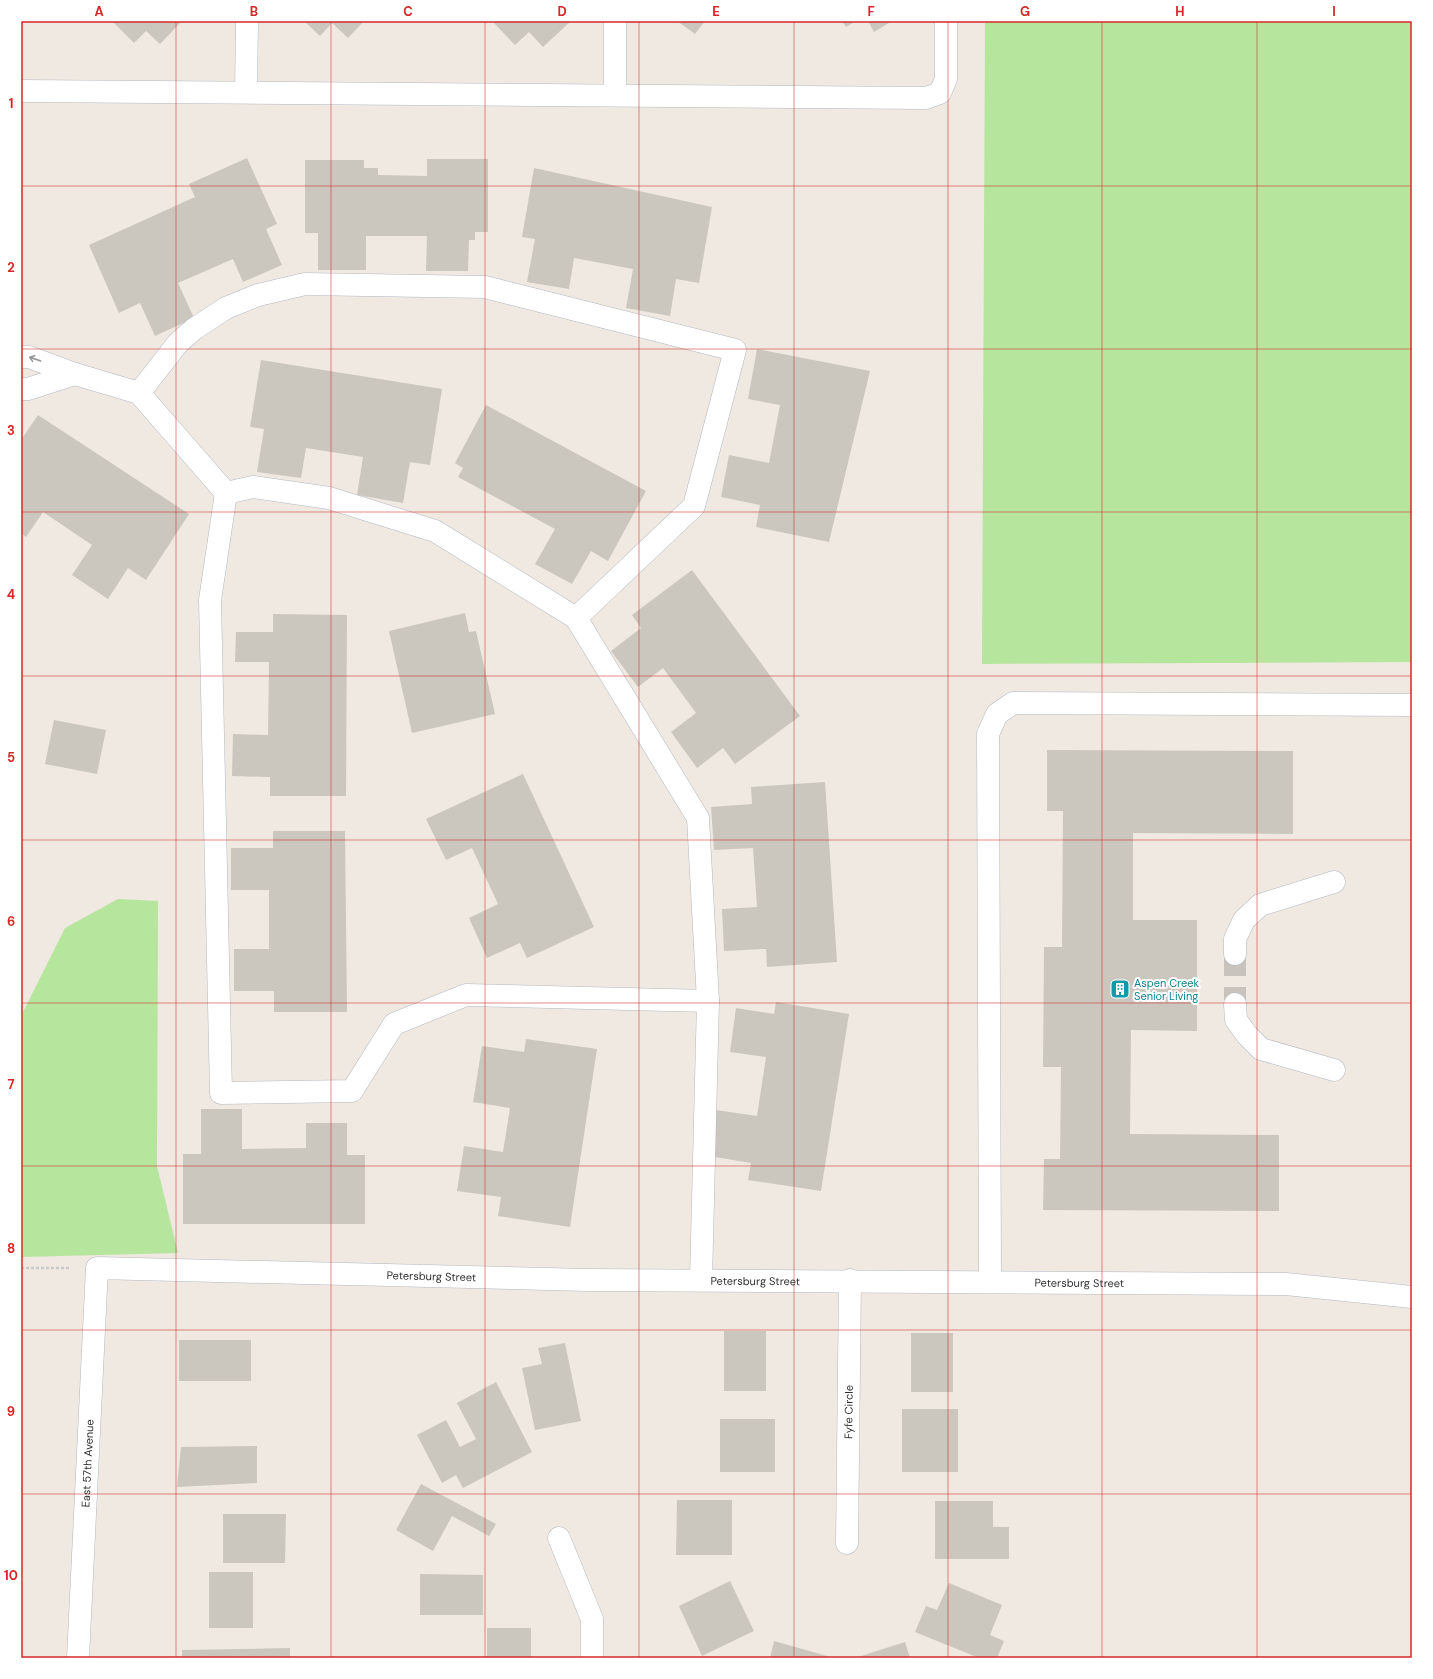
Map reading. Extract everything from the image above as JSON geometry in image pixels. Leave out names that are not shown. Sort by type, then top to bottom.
[{"type":"street","points":[[246,92],[247,21]]},
{"type":"street","points":[[615,21],[615,95]]},
{"type":"street","points":[[21,90],[926,98],[940,93],[946,79],[946,21]]},
{"type":"street","points":[[139,392],[178,343],[194,329],[226,308],[258,295],[305,284],[485,287],[735,350],[694,506],[576,618]]},
{"type":"street","points":[[21,357],[29,357],[74,374],[139,392],[226,493],[210,600],[221,1093],[352,1091],[394,1024],[466,996],[708,1001]]},
{"type":"street","points":[[21,389],[28,389],[74,374]]},
{"type":"street","points":[[226,493],[253,487],[329,498],[435,531],[576,618],[698,818],[708,1001],[701,1280]]},
{"type":"street","points":[[990,1281],[988,734],[997,714],[1013,703],[1412,705]]},
{"type":"street","points":[[1235,954],[1235,939],[1244,920],[1260,905],[1334,882]]},
{"type":"street","points":[[1235,1004],[1236,1020],[1247,1035],[1261,1049],[1334,1070]]},
{"type":"street","name":"Petersburg Street","points":[[97,1268],[588,1280],[850,1280],[1286,1284],[1412,1297]]},
{"type":"street","name":"East 57th Avenue","points":[[78,1658],[97,1268]]},
{"type":"street","name":"Fyfe Circle","points":[[847,1543],[850,1280]]},
{"type":"street","points":[[559,1538],[592,1619],[592,1658]]},
{"type":"path","points":[[21,1268],[97,1268]]},
{"type":"green space","points":[[985,21],[1412,21],[1412,662],[982,664]]},
{"type":"green space","points":[[118,899],[158,901],[157,1166],[178,1253],[21,1257],[21,1016],[65,928]]},
{"type":"building","points":[[182,21],[160,44],[146,31],[134,43],[113,22]]},
{"type":"building","points":[[304,21],[364,21],[348,38],[332,23],[320,36]]},
{"type":"building","points":[[496,21],[571,21],[543,47],[529,32],[515,45],[494,23]]},
{"type":"building","points":[[677,21],[705,21],[695,34]]},
{"type":"building","points":[[842,21],[856,21],[846,27]]},
{"type":"building","points":[[868,21],[892,21],[874,32]]},
{"type":"building","points":[[247,158],[277,224],[266,229],[282,265],[243,282],[233,259],[178,283],[194,318],[155,336],[140,303],[119,313],[89,245],[195,197],[189,184]]},
{"type":"building","points":[[427,159],[488,159],[488,232],[475,232],[475,240],[469,240],[468,271],[426,271],[427,236],[366,236],[366,270],[318,270],[318,233],[305,233],[305,160],[364,160],[364,168],[378,168],[378,175],[427,176]]},
{"type":"building","points":[[534,168],[712,207],[699,283],[676,279],[670,316],[626,308],[633,269],[574,258],[569,289],[527,282],[535,239],[522,237]]},
{"type":"building","points":[[757,349],[870,371],[829,542],[756,527],[760,505],[721,497],[729,455],[769,463],[780,405],[748,399]]},
{"type":"building","points":[[261,360],[442,389],[430,465],[410,462],[403,503],[357,495],[363,457],[306,448],[301,478],[257,472],[264,429],[250,427]]},
{"type":"building","points":[[486,405],[646,491],[608,561],[591,551],[572,584],[535,564],[555,529],[458,477],[463,468],[455,463]]},
{"type":"building","points":[[38,415],[189,514],[146,580],[128,568],[108,599],[72,575],[92,545],[43,512],[26,537],[21,533],[21,440]]},
{"type":"building","points":[[692,570],[800,716],[735,764],[723,748],[697,768],[671,732],[696,713],[663,668],[638,687],[611,651],[641,628],[632,615]]},
{"type":"building","points":[[465,613],[469,632],[476,631],[495,714],[412,733],[389,631]]},
{"type":"building","points":[[273,614],[347,615],[346,796],[270,796],[270,777],[232,776],[233,734],[268,735],[269,662],[235,662],[236,632],[273,632]]},
{"type":"building","points":[[54,720],[106,730],[97,774],[45,764]]},
{"type":"building","name":"Aspen Creek Senior Living","points":[[1047,750],[1293,751],[1293,834],[1133,833],[1133,920],[1197,920],[1197,1031],[1131,1030],[1130,1134],[1279,1135],[1279,1211],[1043,1210],[1044,1159],[1060,1159],[1061,1067],[1043,1067],[1044,947],[1062,947],[1063,811],[1047,811]]},
{"type":"building","points":[[523,774],[594,927],[527,958],[520,943],[487,958],[469,918],[498,904],[472,848],[446,860],[426,819]]},
{"type":"building","points":[[825,782],[837,962],[767,967],[766,949],[724,951],[722,909],[757,907],[753,848],[714,850],[711,807],[752,804],[751,787]]},
{"type":"building","points":[[273,831],[345,831],[347,1012],[274,1012],[274,991],[234,991],[234,949],[269,949],[269,890],[231,890],[231,848],[273,848]]},
{"type":"building","points":[[776,1002],[849,1014],[821,1191],[748,1180],[751,1163],[709,1156],[716,1110],[757,1116],[766,1057],[730,1052],[736,1008],[774,1014]]},
{"type":"building","points":[[526,1039],[597,1049],[570,1227],[498,1216],[501,1197],[457,1191],[464,1146],[503,1152],[510,1108],[473,1102],[482,1046],[524,1052]]},
{"type":"building","points":[[201,1109],[242,1109],[242,1149],[306,1148],[306,1123],[347,1123],[347,1155],[365,1155],[365,1224],[183,1224],[183,1154],[201,1154]]},
{"type":"building","points":[[724,1331],[766,1331],[766,1391],[724,1391]]},
{"type":"building","points":[[911,1333],[953,1333],[953,1392],[911,1392]]},
{"type":"building","points":[[179,1340],[251,1340],[251,1381],[179,1381]]},
{"type":"building","points":[[565,1343],[581,1421],[535,1430],[522,1368],[542,1364],[538,1348]]},
{"type":"building","points":[[496,1382],[532,1452],[463,1488],[456,1475],[442,1483],[417,1435],[446,1420],[460,1447],[476,1439],[457,1403]]},
{"type":"building","points":[[902,1409],[958,1409],[958,1472],[902,1472]]},
{"type":"building","points":[[720,1419],[775,1419],[775,1472],[720,1472]]},
{"type":"building","points":[[257,1446],[257,1483],[177,1487],[181,1447]]},
{"type":"building","points":[[421,1484],[496,1524],[489,1536],[452,1516],[433,1551],[396,1530]]},
{"type":"building","points":[[677,1500],[732,1500],[732,1555],[676,1555]]},
{"type":"building","points":[[935,1501],[993,1501],[993,1527],[1009,1527],[1009,1559],[935,1559]]},
{"type":"building","points":[[223,1514],[286,1514],[285,1563],[223,1563]]},
{"type":"building","points":[[209,1572],[253,1572],[253,1628],[209,1628]]},
{"type":"building","points":[[420,1574],[483,1575],[483,1615],[420,1615]]},
{"type":"building","points":[[730,1581],[754,1631],[702,1656],[679,1606]]},
{"type":"building","points":[[949,1583],[1002,1605],[990,1635],[1004,1641],[997,1658],[979,1658],[915,1632],[926,1606],[937,1610]]},
{"type":"building","points":[[487,1628],[531,1628],[531,1658],[487,1658]]},
{"type":"building","points":[[774,1641],[827,1656],[826,1658],[770,1658]]},
{"type":"building","points":[[905,1642],[910,1658],[855,1658]]},
{"type":"building","points":[[290,1648],[290,1658],[182,1658],[182,1650]]},
{"type":"tunnel","points":[[1235,954],[1235,1004]]},
{"type":"place","name":"Aspen Creek Senior Living","points":[[1120,989]]}]
